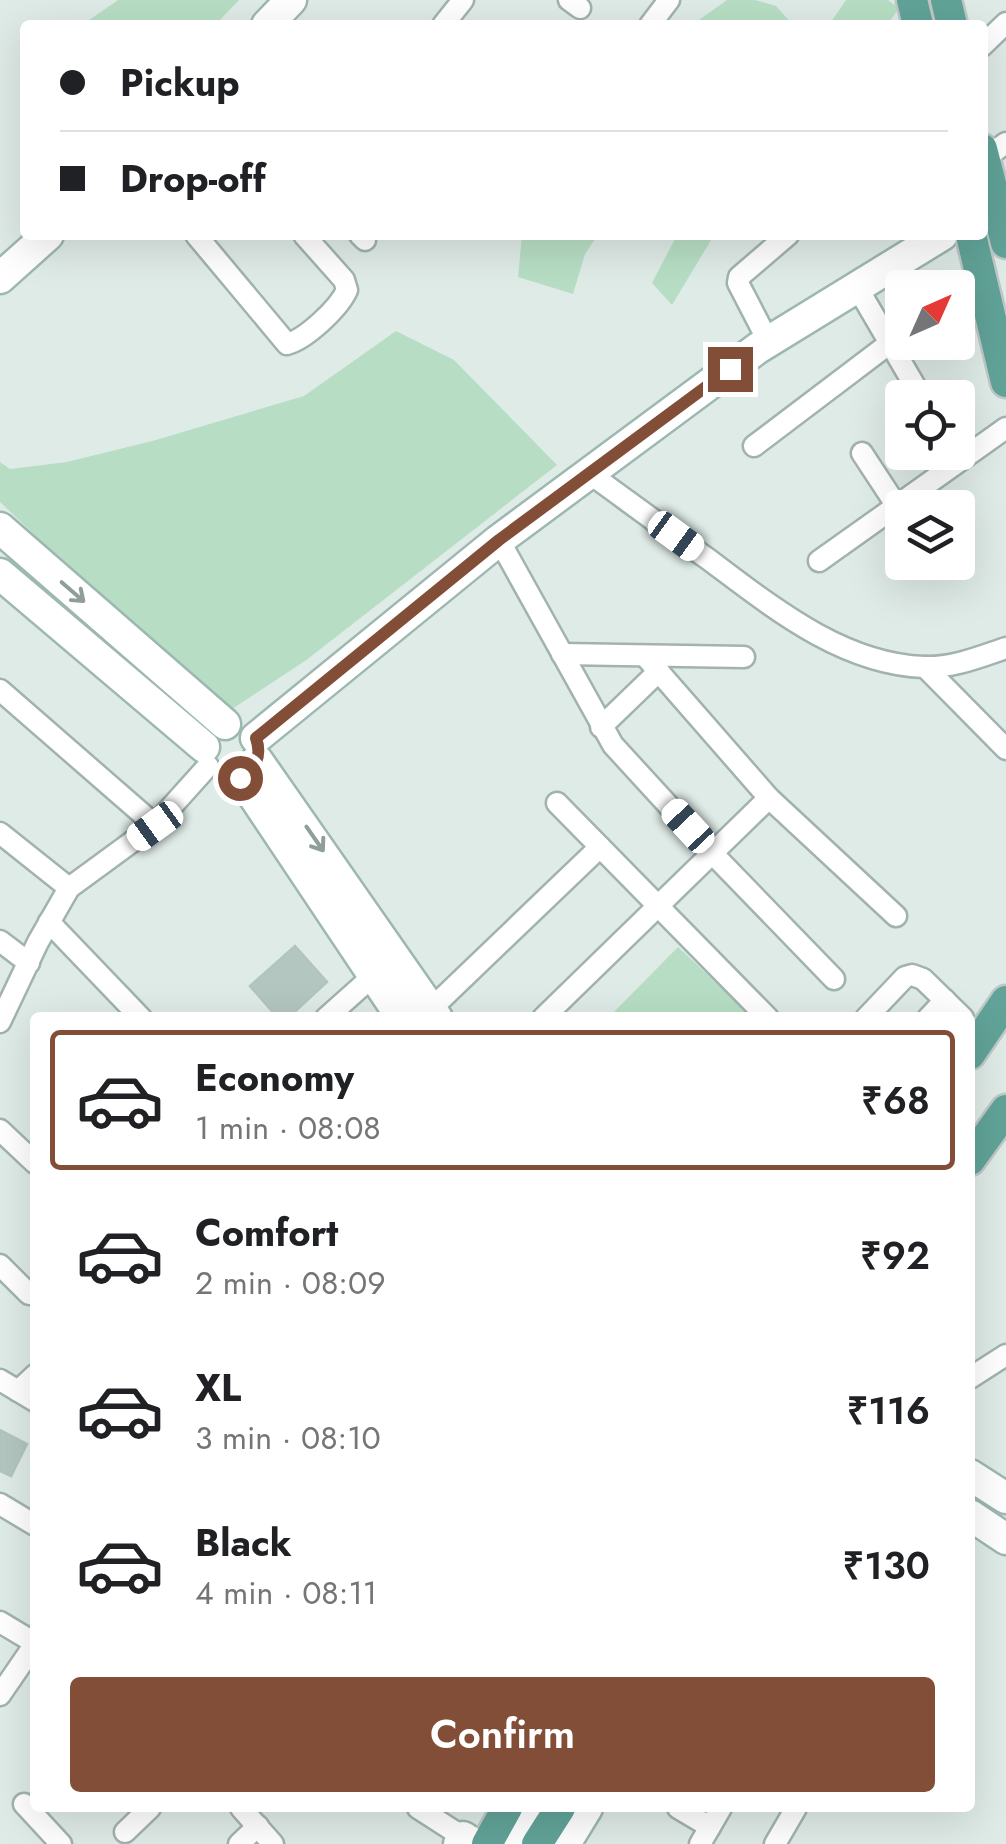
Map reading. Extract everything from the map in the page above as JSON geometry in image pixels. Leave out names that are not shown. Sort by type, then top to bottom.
[{"type":"main road","points":[[272,20],[290,0]]},
{"type":"main road","points":[[991,150],[989,203],[1006,243]]},
{"type":"main road","points":[[0,278],[42,240]]},
{"type":"main road","points":[[0,528],[213,746],[222,777],[251,758],[499,540],[768,342],[934,240]]},
{"type":"main road","points":[[972,240],[1006,382]]},
{"type":"main road","points":[[0,574],[213,746]]},
{"type":"main road","points":[[213,746],[242,725],[251,758],[373,976],[420,1012]]},
{"type":"main road","points":[[251,758],[422,1012]]},
{"type":"main road","points":[[975,1029],[1006,1001]]},
{"type":"main road","points":[[975,1154],[1004,1118]]},
{"type":"main road","points":[[975,1478],[1006,1498]]},
{"type":"main road","points":[[975,1519],[1006,1539]]},
{"type":"main road","points":[[471,1842],[504,1812]]},
{"type":"main road","points":[[509,1844],[529,1812]]},
{"type":"main road","points":[[537,1844],[557,1812]]},
{"type":"main road","points":[[565,1844],[585,1812]]},
{"type":"street","points":[[447,20],[463,0]]},
{"type":"street","points":[[654,20],[670,0]]},
{"type":"street","points":[[200,240],[287,344],[304,336],[347,290],[344,280],[308,240]]},
{"type":"street","points":[[768,342],[738,283],[739,276],[782,240]]},
{"type":"street","points":[[857,287],[885,335]]},
{"type":"street","points":[[754,446],[885,347]]},
{"type":"street","points":[[926,490],[1006,428]]},
{"type":"street","points":[[862,453],[887,490]]},
{"type":"street","points":[[590,473],[733,578],[813,632],[851,650],[925,667],[958,664],[1006,648]]},
{"type":"street","points":[[819,561],[885,519]]},
{"type":"street","points":[[499,540],[613,745],[834,979]]},
{"type":"street","points":[[562,654],[652,663],[744,657]]},
{"type":"street","points":[[601,727],[652,663]]},
{"type":"street","points":[[652,663],[769,798],[896,916]]},
{"type":"street","points":[[925,667],[1006,749]]},
{"type":"street","points":[[0,690],[155,826]]},
{"type":"street","points":[[0,1022],[69,888],[155,826],[213,746]]},
{"type":"street","points":[[549,1012],[769,798]]},
{"type":"street","points":[[557,803],[762,1012]]},
{"type":"street","points":[[0,833],[69,888]]},
{"type":"street","points":[[427,1012],[600,847]]},
{"type":"street","points":[[49,922],[135,1012]]},
{"type":"street","points":[[0,941],[29,963]]},
{"type":"street","points":[[872,1012],[912,975],[923,979],[954,1012]]},
{"type":"street","points":[[333,1012],[373,976]]},
{"type":"street","points":[[934,1012],[945,1000]]},
{"type":"street","points":[[0,1130],[30,1158]]},
{"type":"street","points":[[0,1265],[30,1294]]},
{"type":"street","points":[[975,1375],[1006,1354]]},
{"type":"street","points":[[0,1504],[30,1522]]},
{"type":"street","points":[[0,1622],[30,1640]]},
{"type":"street","points":[[0,1694],[30,1650]]},
{"type":"street","points":[[24,1804],[30,1810]]},
{"type":"street","points":[[31,1812],[61,1844]]},
{"type":"street","points":[[126,1832],[146,1812]]},
{"type":"street","points":[[245,1812],[272,1844]]},
{"type":"street","points":[[424,1812],[471,1842]]},
{"type":"street","points":[[682,1812],[705,1835],[719,1812]]},
{"type":"street","points":[[774,1844],[794,1812]]},
{"type":"street","points":[[238,1844],[258,1826]]},
{"type":"green space","points":[[118,0],[239,0],[220,20],[89,20]]},
{"type":"green space","points":[[727,0],[755,0],[776,6],[789,20],[699,20]]},
{"type":"green space","points":[[846,0],[888,0],[899,8],[891,20],[832,20]]},
{"type":"green space","points":[[522,240],[595,240],[585,254],[573,294],[518,277]]},
{"type":"green space","points":[[674,240],[711,240],[672,305],[652,283]]},
{"type":"green space","points":[[396,331],[454,360],[557,465],[305,661],[232,709],[82,580],[0,502],[0,462],[10,469],[67,462],[304,396]]},
{"type":"green space","points":[[678,947],[748,1012],[614,1012]]},
{"type":"building","points":[[295,946],[327,982],[294,1012],[273,1012],[250,986]]},
{"type":"building","points":[[0,1430],[27,1444],[11,1476],[0,1471]]},
{"type":"route","points":[[240,778],[255,766],[259,756],[256,738],[499,540],[730,369]]}]
